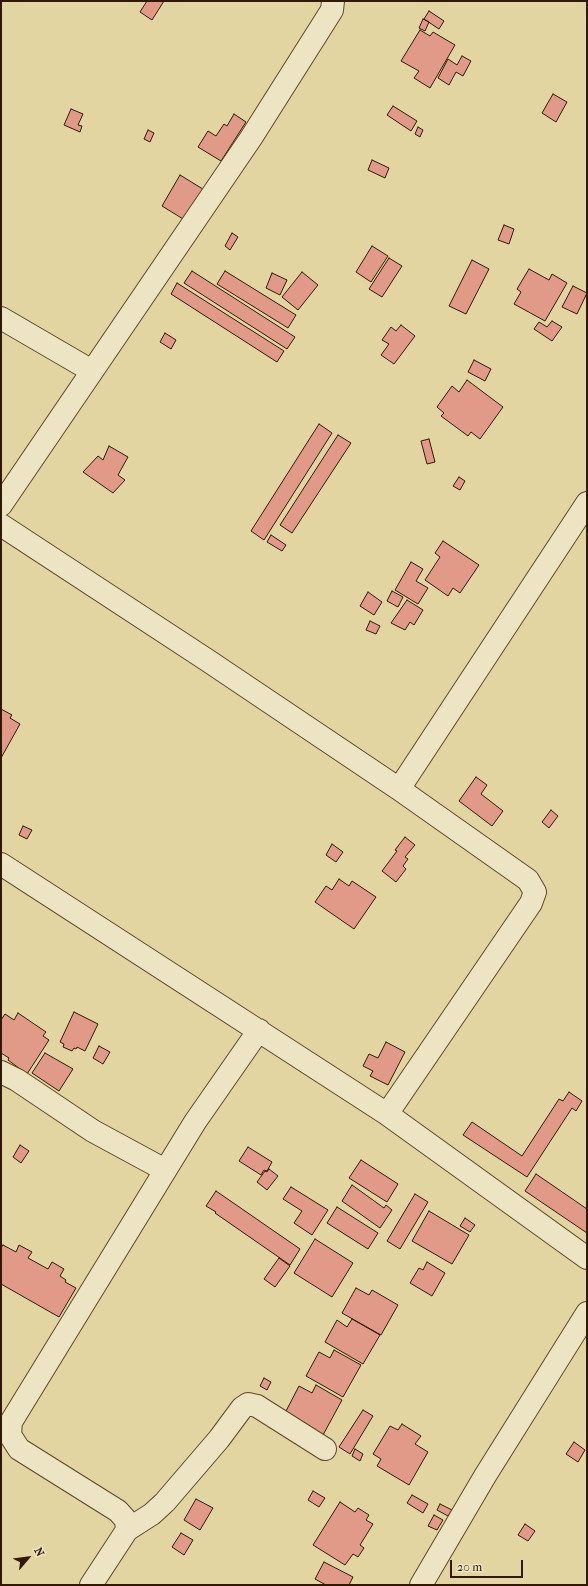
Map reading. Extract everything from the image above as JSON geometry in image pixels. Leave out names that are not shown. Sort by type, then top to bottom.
[{"type":"street","points":[[1,505],[251,138],[332,10],[333,1]]},
{"type":"street","points":[[1,318],[92,371]]},
{"type":"street","points":[[399,789],[587,503]]},
{"type":"street","points":[[1,525],[207,660],[399,789],[528,880],[535,892],[531,903],[387,1114]]},
{"type":"street","points":[[1,864],[387,1114],[587,1258]]},
{"type":"street","points":[[127,1530],[126,1520],[118,1511],[19,1449],[10,1435],[11,1422],[195,1122],[259,1030]]},
{"type":"street","points":[[1,1072],[17,1080],[93,1131],[165,1170]]},
{"type":"street","points":[[421,1585],[485,1476],[587,1313]]},
{"type":"street","points":[[91,1585],[127,1530],[152,1514],[165,1502],[242,1408],[248,1404],[257,1406],[325,1449]]},
{"type":"building","points":[[147,1],[164,1],[152,20],[140,12]]},
{"type":"building","points":[[429,11],[444,21],[439,29],[424,19]]},
{"type":"building","points":[[423,19],[429,22],[425,31],[419,28]]},
{"type":"building","points":[[420,30],[430,36],[433,32],[455,45],[430,88],[414,78],[419,71],[401,61]]},
{"type":"building","points":[[462,56],[471,61],[463,76],[456,72],[449,85],[438,78],[448,59],[457,65]]},
{"type":"building","points":[[553,94],[567,102],[556,122],[542,113]]},
{"type":"building","points":[[393,106],[417,121],[411,131],[387,115]]},
{"type":"building","points":[[71,109],[83,114],[78,125],[82,126],[80,132],[64,125]]},
{"type":"building","points":[[234,114],[246,122],[221,161],[198,147],[208,131],[216,136],[224,124],[227,126]]},
{"type":"building","points":[[418,127],[423,130],[420,137],[415,134]]},
{"type":"building","points":[[148,130],[154,133],[150,142],[144,139]]},
{"type":"building","points":[[372,160],[389,168],[385,178],[368,170]]},
{"type":"building","points":[[180,175],[206,191],[188,222],[162,206]]},
{"type":"building","points":[[504,225],[514,229],[509,244],[498,240]]},
{"type":"building","points":[[232,233],[238,237],[230,250],[225,246]]},
{"type":"building","points":[[372,246],[388,256],[371,282],[356,272]]},
{"type":"building","points":[[389,258],[402,266],[382,297],[369,289]]},
{"type":"building","points":[[472,260],[489,269],[466,314],[449,306]]},
{"type":"building","points":[[529,269],[549,280],[552,274],[567,283],[545,321],[514,304],[521,292],[517,289]]},
{"type":"building","points":[[192,271],[295,337],[287,349],[184,283]]},
{"type":"building","points":[[225,271],[296,315],[288,328],[217,284]]},
{"type":"building","points":[[302,272],[318,285],[298,310],[282,297]]},
{"type":"building","points":[[272,273],[287,280],[280,295],[266,288]]},
{"type":"building","points":[[177,283],[284,351],[277,362],[171,294]]},
{"type":"building","points":[[573,286],[587,293],[577,314],[562,307]]},
{"type":"building","points":[[552,321],[562,327],[552,341],[534,329],[539,322],[547,327]]},
{"type":"building","points":[[401,325],[415,336],[394,364],[381,355],[389,344],[382,340],[391,327],[396,331]]},
{"type":"building","points":[[165,333],[176,340],[171,349],[160,342]]},
{"type":"building","points":[[474,360],[491,369],[485,381],[468,372]]},
{"type":"building","points":[[467,380],[503,407],[480,439],[471,432],[468,436],[441,416],[444,413],[437,407],[452,386],[459,392]]},
{"type":"building","points":[[319,424],[332,433],[264,540],[251,531]]},
{"type":"building","points":[[338,435],[351,443],[292,533],[280,525]]},
{"type":"building","points":[[429,439],[435,462],[427,464],[421,441]]},
{"type":"building","points":[[109,446],[128,457],[118,475],[125,480],[113,493],[83,472],[98,456],[103,460]]},
{"type":"building","points":[[459,477],[465,481],[460,490],[453,486]]},
{"type":"building","points":[[271,535],[286,545],[282,551],[267,542]]},
{"type":"building","points":[[443,541],[479,565],[460,593],[453,588],[448,596],[425,580],[440,557],[435,553]]},
{"type":"building","points":[[411,562],[423,569],[416,581],[428,588],[418,604],[395,590]]},
{"type":"building","points":[[392,591],[403,597],[398,607],[387,601]]},
{"type":"building","points":[[368,592],[382,602],[374,615],[360,606]]},
{"type":"building","points":[[407,600],[423,610],[414,625],[410,622],[405,630],[391,623]]},
{"type":"building","points":[[370,621],[380,626],[376,634],[366,630]]},
{"type":"building","points":[[1,709],[12,715],[10,718],[20,724],[1,758]]},
{"type":"building","points":[[476,777],[487,785],[481,794],[503,811],[492,826],[459,801]]},
{"type":"building","points":[[551,810],[558,816],[549,828],[542,822]]},
{"type":"building","points":[[23,826],[32,830],[27,839],[19,835]]},
{"type":"building","points":[[405,837],[415,845],[405,857],[408,859],[403,866],[406,869],[396,882],[382,871],[397,851],[395,850]]},
{"type":"building","points":[[332,844],[343,852],[336,862],[326,855]]},
{"type":"building","points":[[339,879],[349,886],[352,881],[376,897],[354,929],[315,902],[326,886],[332,890]]},
{"type":"building","points":[[74,1012],[98,1024],[85,1051],[77,1047],[72,1051],[63,1047],[64,1044],[60,1042]]},
{"type":"building","points":[[18,1013],[46,1032],[43,1036],[49,1040],[27,1074],[1,1053],[1,1020],[5,1014],[14,1020]]},
{"type":"building","points":[[386,1042],[405,1052],[388,1085],[370,1076],[373,1071],[363,1066],[369,1054],[378,1058]]},
{"type":"building","points":[[99,1046],[110,1052],[103,1064],[93,1058]]},
{"type":"building","points":[[45,1053],[73,1069],[59,1091],[32,1073]]},
{"type":"building","points":[[569,1092],[582,1101],[576,1111],[572,1108],[527,1177],[463,1135],[472,1122],[522,1156],[559,1099],[563,1101]]},
{"type":"building","points":[[20,1145],[29,1151],[21,1163],[13,1157]]},
{"type":"building","points":[[248,1147],[272,1162],[267,1171],[264,1170],[261,1175],[239,1161]]},
{"type":"building","points":[[361,1160],[398,1184],[387,1202],[349,1178]]},
{"type":"building","points":[[269,1169],[278,1176],[267,1190],[257,1182],[265,1171],[267,1172]]},
{"type":"building","points":[[536,1174],[587,1209],[587,1233],[525,1191]]},
{"type":"building","points":[[352,1185],[384,1208],[386,1205],[392,1210],[380,1228],[342,1201]]},
{"type":"building","points":[[291,1187],[328,1210],[312,1235],[294,1223],[302,1211],[283,1199]]},
{"type":"building","points":[[216,1191],[300,1249],[290,1265],[206,1206]]},
{"type":"building","points":[[415,1194],[428,1202],[400,1249],[387,1241]]},
{"type":"building","points":[[337,1207],[378,1233],[368,1249],[327,1223]]},
{"type":"building","points":[[429,1211],[469,1235],[452,1264],[412,1241]]},
{"type":"building","points":[[465,1218],[475,1225],[470,1232],[460,1226]]},
{"type":"building","points":[[315,1239],[353,1263],[332,1297],[294,1273]]},
{"type":"building","points":[[3,1245],[16,1252],[19,1245],[32,1252],[28,1258],[48,1269],[52,1262],[64,1269],[60,1276],[66,1280],[65,1282],[76,1288],[59,1317],[1,1284],[1,1248]]},
{"type":"building","points":[[279,1258],[290,1266],[275,1287],[264,1279]]},
{"type":"building","points":[[427,1262],[445,1273],[432,1296],[410,1283],[419,1268],[423,1270]]},
{"type":"building","points":[[356,1288],[369,1295],[372,1290],[398,1305],[381,1335],[342,1313]]},
{"type":"building","points":[[352,1319],[380,1335],[363,1364],[325,1342],[337,1320],[347,1327]]},
{"type":"building","points":[[334,1350],[361,1365],[343,1397],[306,1376],[319,1352],[330,1358]]},
{"type":"building","points":[[264,1378],[271,1382],[267,1390],[260,1386]]},
{"type":"building","points":[[316,1385],[342,1400],[323,1435],[285,1413],[299,1386],[312,1393]]},
{"type":"building","points":[[363,1410],[373,1416],[350,1454],[339,1447]]},
{"type":"building","points":[[402,1424],[421,1436],[415,1444],[428,1452],[409,1485],[377,1466],[381,1459],[373,1454],[390,1426],[398,1430]]},
{"type":"building","points":[[574,1442],[585,1450],[578,1462],[566,1454]]},
{"type":"building","points":[[355,1449],[363,1454],[360,1461],[352,1456]]},
{"type":"building","points":[[313,1491],[325,1498],[319,1507],[308,1500]]},
{"type":"building","points":[[412,1495],[428,1504],[423,1513],[407,1503]]},
{"type":"building","points":[[196,1499],[213,1508],[200,1530],[184,1520]]},
{"type":"building","points":[[340,1502],[355,1512],[358,1508],[369,1515],[366,1520],[373,1524],[360,1545],[364,1548],[358,1557],[353,1554],[345,1565],[313,1545]]},
{"type":"building","points":[[440,1504],[452,1510],[448,1516],[437,1510]]},
{"type":"building","points":[[434,1515],[443,1520],[437,1530],[428,1526]]},
{"type":"building","points":[[525,1524],[535,1531],[528,1541],[518,1535]]},
{"type":"building","points":[[181,1533],[193,1540],[184,1555],[172,1547]]},
{"type":"building","points":[[324,1562],[353,1577],[349,1585],[326,1585],[315,1579]]}]
